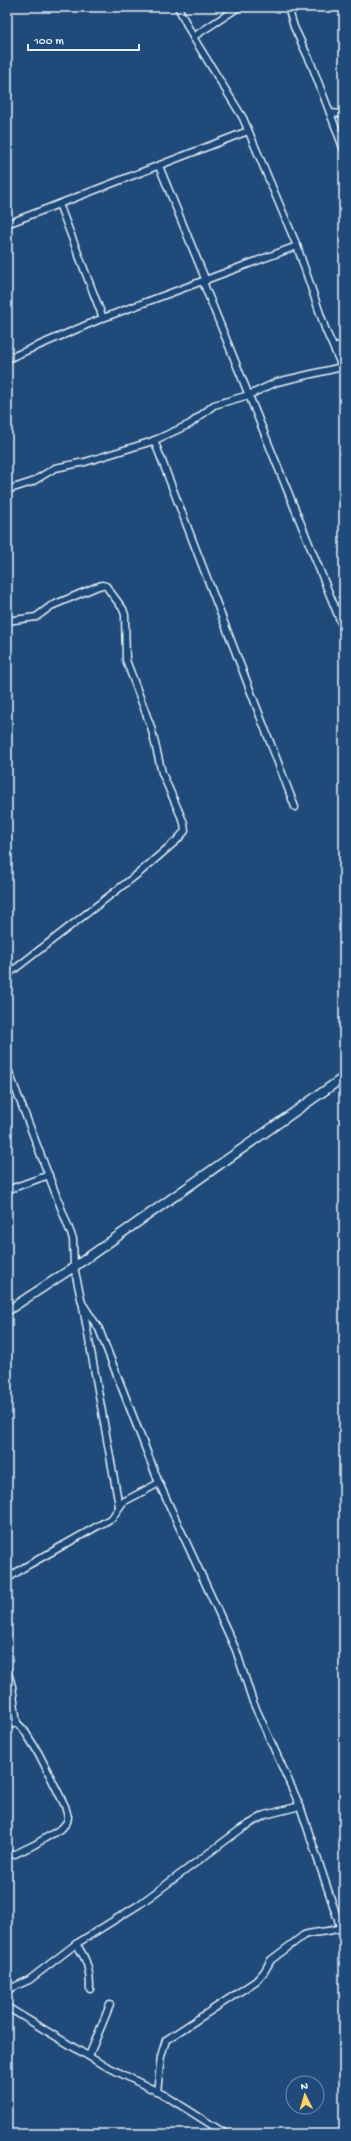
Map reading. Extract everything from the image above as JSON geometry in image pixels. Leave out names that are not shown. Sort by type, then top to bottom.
[{"type":"street","points":[[7,490],[32,482],[55,468],[86,462],[154,440],[190,424],[214,405],[249,395],[277,382],[343,369],[335,348],[326,331],[297,246],[243,118],[194,37],[178,7]]},
{"type":"street","points":[[194,37],[239,7]]},
{"type":"street","points":[[288,7],[294,27],[311,63],[344,150]]},
{"type":"street","points":[[330,113],[344,114]]},
{"type":"street","points":[[7,224],[248,131]]},
{"type":"street","points":[[159,166],[249,395],[344,630]]},
{"type":"street","points":[[59,204],[103,318]]},
{"type":"street","points":[[7,359],[103,318],[297,246]]},
{"type":"street","points":[[335,348],[344,343]]},
{"type":"street","points":[[154,440],[295,807]]},
{"type":"street","points":[[7,621],[36,617],[51,606],[96,587],[102,585],[106,586],[120,604],[125,615],[126,660],[151,727],[162,773],[184,823],[185,831],[177,840],[139,873],[7,975]]},
{"type":"street","points":[[7,1067],[73,1238],[74,1267],[82,1303],[119,1506]]},
{"type":"street","points":[[7,1311],[74,1267],[344,1077]]},
{"type":"street","points":[[7,1190],[49,1174]]},
{"type":"street","points":[[82,1303],[99,1329],[159,1482],[236,1650],[253,1702],[300,1806],[344,1938]]},
{"type":"street","points":[[7,1579],[23,1568],[112,1518],[123,1502],[159,1482]]},
{"type":"street","points":[[7,1669],[12,1686],[17,1723],[24,1730],[39,1754],[65,1806],[68,1818],[68,1822],[62,1828],[34,1845],[14,1854],[7,1855]]},
{"type":"street","points":[[7,1726],[17,1723]]},
{"type":"street","points":[[7,1990],[29,1980],[76,1944],[140,1904],[241,1828],[265,1815],[300,1806]]},
{"type":"street","points":[[157,2092],[161,2056],[166,2040],[256,1980],[264,1972],[271,1960],[304,1935],[310,1933],[329,1932],[339,1928],[341,1932]]},
{"type":"street","points":[[76,1944],[86,1958],[90,1972],[90,1989]]},
{"type":"street","points":[[89,2056],[110,2005]]},
{"type":"street","points":[[7,2007],[89,2056],[157,2092],[226,2134]]}]
